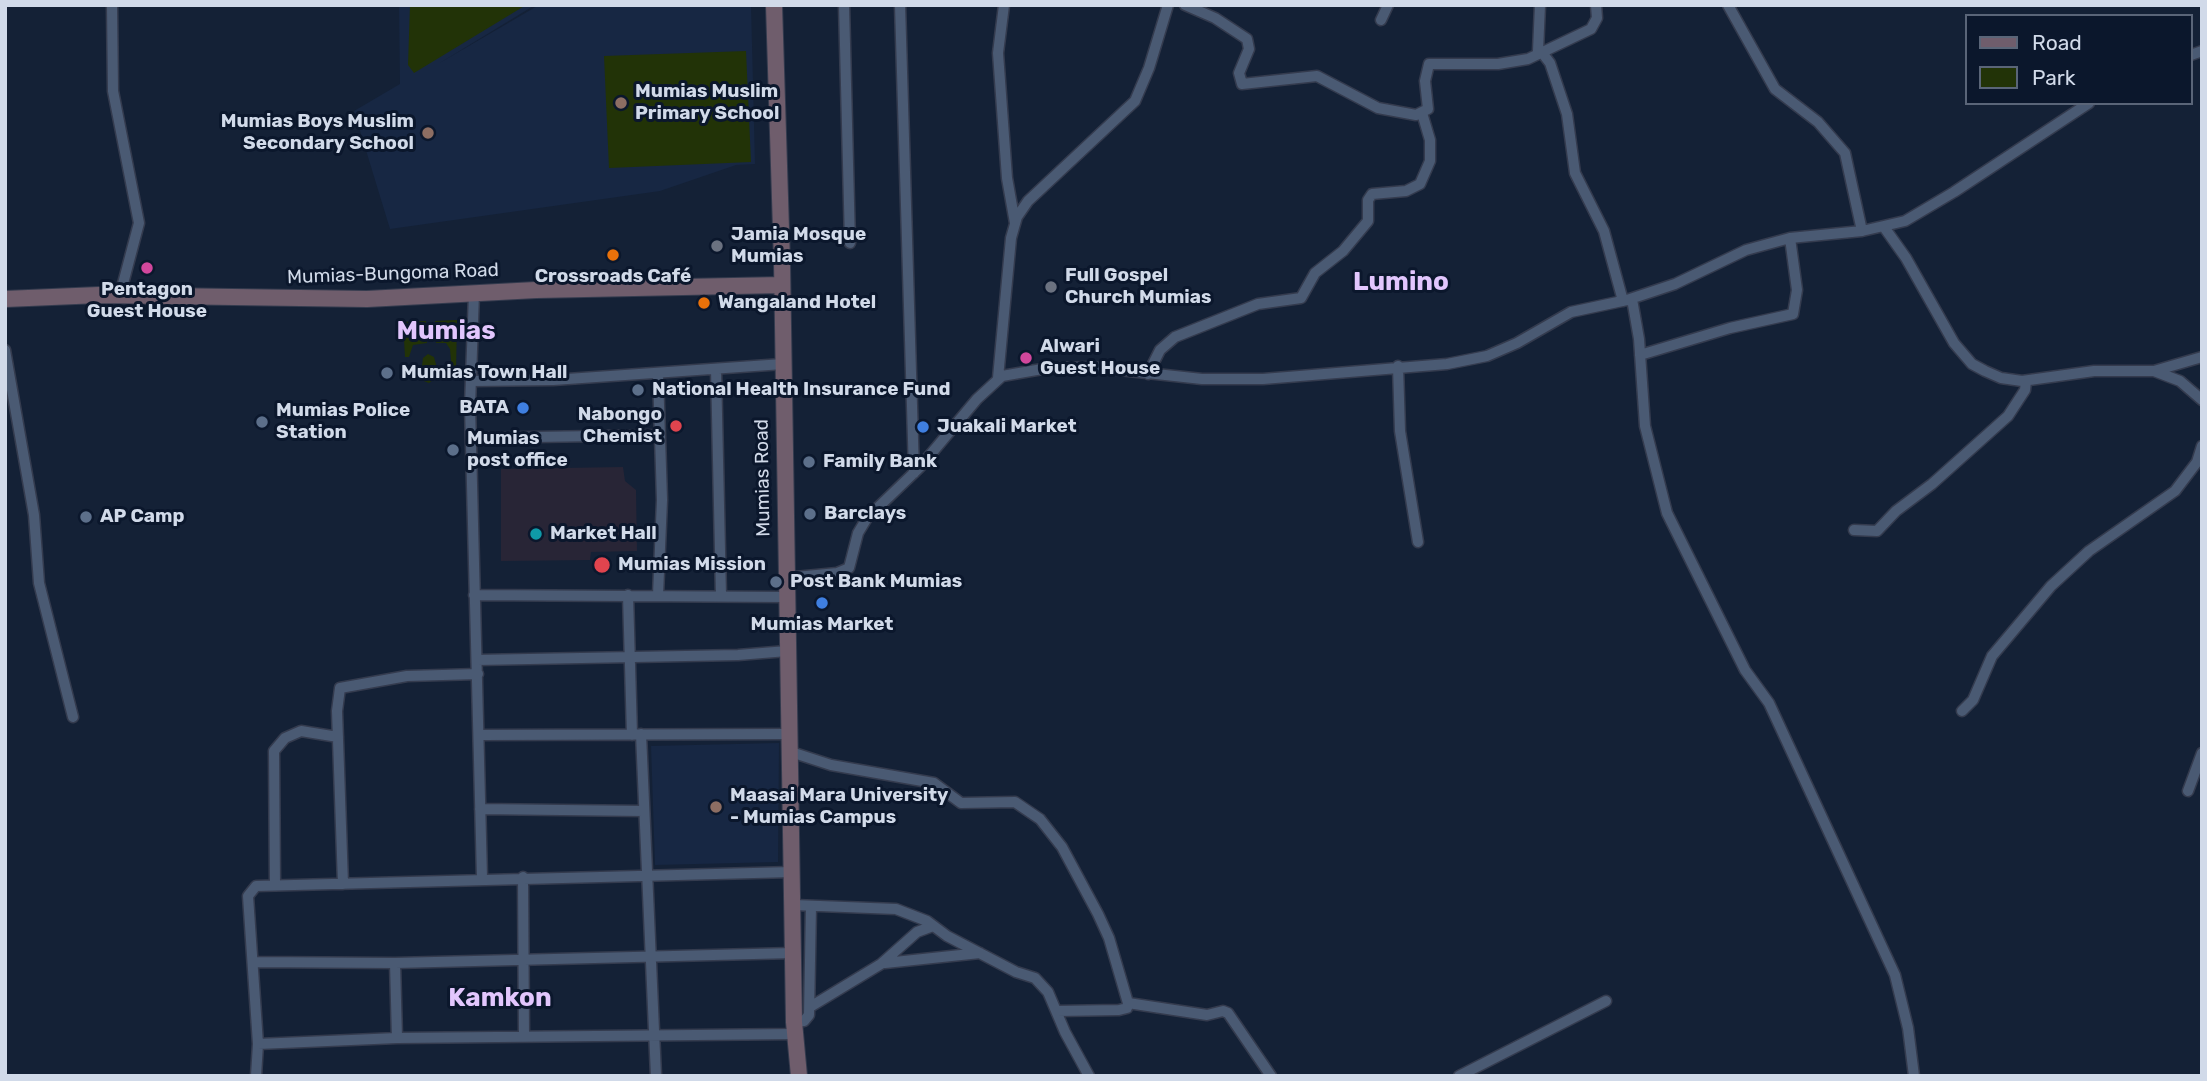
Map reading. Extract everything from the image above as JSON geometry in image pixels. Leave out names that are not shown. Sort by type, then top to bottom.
[{"type":"street","points":[[112,5],[113,91],[139,223],[120,295]]},
{"type":"street","name":"Mumias Road","points":[[774,5],[782,285],[785,597],[791,752],[793,953],[799,1076]]},
{"type":"street","points":[[844,5],[850,243]]},
{"type":"street","points":[[900,5],[914,473]]},
{"type":"street","points":[[785,578],[837,573],[849,568],[863,522],[914,473],[998,378],[1015,223],[1007,178],[998,53],[1004,5]]},
{"type":"street","points":[[1015,223],[1028,201],[1135,101],[1149,68],[1168,5]]},
{"type":"street","points":[[1185,5],[1215,18],[1247,39],[1249,50],[1239,73],[1242,84],[1317,76],[1378,108],[1422,113]]},
{"type":"street","points":[[1381,20],[1388,5]]},
{"type":"street","points":[[1539,5],[1539,51],[1550,63],[1567,114],[1575,173],[1604,231],[1628,300],[1640,355],[1645,426],[1667,513],[1745,670],[1769,703],[1885,951],[1895,975],[1908,1028],[1914,1076]]},
{"type":"street","points":[[1422,113],[1428,105],[1425,81],[1429,64],[1507,64],[1528,59],[1539,51],[1591,29],[1596,21],[1596,5]]},
{"type":"street","points":[[1728,5],[1775,89],[1818,122],[1845,153],[1862,231]]},
{"type":"street","points":[[998,378],[1055,367],[1092,367],[1202,379],[1264,379],[1447,364],[1487,356],[1517,343],[1570,312],[1628,300],[1687,279],[1746,250],[1790,238],[1862,231],[1905,220],[1954,192],[2086,105]]},
{"type":"street","points":[[1148,374],[1160,349],[1175,337],[1258,304],[1301,298],[1315,273],[1343,251],[1367,221],[1368,200],[1372,194],[1406,191],[1420,184],[1430,161],[1430,140],[1422,113]]},
{"type":"street","points":[[1884,227],[1961,353],[1972,364],[2001,379],[2026,381],[2094,371],[2154,371],[2202,357]]},
{"type":"street","points":[[1640,355],[1730,328],[1793,314],[1797,290],[1790,238]]},
{"type":"street","name":"Mumias-Bungoma Road","points":[[5,299],[120,295],[367,299],[474,293],[782,285]]},
{"type":"street","points":[[474,293],[471,438],[482,878]]},
{"type":"street","points":[[5,350],[34,515],[39,583],[73,717]]},
{"type":"street","points":[[472,381],[658,374],[783,365]]},
{"type":"street","points":[[1398,366],[1400,431],[1418,542]]},
{"type":"street","points":[[716,369],[721,596]]},
{"type":"street","points":[[2154,371],[2180,381],[2202,400]]},
{"type":"street","points":[[658,374],[662,500],[658,595]]},
{"type":"street","points":[[1854,530],[1877,531],[1896,511],[1932,484],[2008,416],[2025,390],[2026,381]]},
{"type":"street","points":[[471,438],[660,435]]},
{"type":"street","points":[[1962,711],[1973,700],[1992,656],[2051,586],[2089,551],[2175,491],[2193,468],[2202,446]]},
{"type":"street","points":[[474,595],[785,597]]},
{"type":"street","points":[[628,595],[630,657],[644,811],[656,1076]]},
{"type":"street","points":[[477,660],[787,651]]},
{"type":"street","points":[[343,884],[337,702],[342,685],[407,676],[478,674]]},
{"type":"street","points":[[275,885],[274,751],[285,738],[300,731],[338,737]]},
{"type":"street","points":[[480,735],[790,733]]},
{"type":"street","points":[[791,752],[831,765],[934,783],[961,803],[1008,800],[1034,813],[1062,847],[1098,914],[1109,938],[1128,1003],[1127,1008],[1119,1010],[1057,1011]]},
{"type":"street","points":[[2188,791],[2202,753]]},
{"type":"street","points":[[480,808],[644,811]]},
{"type":"street","points":[[256,1076],[258,1044],[248,893],[256,886],[792,872]]},
{"type":"street","points":[[523,877],[524,1036]]},
{"type":"street","points":[[793,905],[896,909],[1040,982],[1089,1076]]},
{"type":"street","points":[[258,1044],[397,1038],[654,1035],[795,1028],[807,1018],[810,1007],[811,906]]},
{"type":"street","points":[[810,1007],[881,964],[917,932],[933,926]]},
{"type":"street","points":[[881,964],[983,952]]},
{"type":"street","points":[[254,962],[395,963],[793,953]]},
{"type":"street","points":[[395,963],[397,1038]]},
{"type":"street","points":[[1460,1076],[1606,1001]]},
{"type":"street","points":[[1128,1003],[1207,1015],[1223,1011],[1228,1013],[1271,1076]]},
{"type":"shaded area","points":[[399,5],[535,5],[438,64],[539,5],[751,5],[755,164],[736,165],[660,191],[390,229],[354,111],[400,84]]},
{"type":"shaded area","points":[[623,467],[625,481],[636,490],[637,551],[591,552],[590,560],[501,561],[501,469]]},
{"type":"shaded area","name":"Maasai Mara University - Mumias Campus","points":[[779,743],[778,862],[655,865],[651,746]]},
{"type":"green space","points":[[410,5],[526,5],[414,73],[408,65]]},
{"type":"green space","points":[[746,51],[751,162],[609,168],[604,56]]},
{"type":"green space","points":[[457,320],[456,371],[452,371],[450,349],[446,343],[436,343],[435,321]]},
{"type":"green space","points":[[426,321],[427,343],[413,345],[409,357],[405,357],[403,322]]},
{"type":"green space","points":[[428,354],[434,357],[437,368],[434,379],[429,383],[424,381],[421,375],[423,358]]},
{"type":"place","name":"Mumias Muslim Primary School","points":[[621,103]]},
{"type":"place","name":"Mumias Boys Muslim Secondary School","points":[[428,133]]},
{"type":"place","name":"Jamia Mosque Mumias","points":[[717,246]]},
{"type":"place","name":"Crossroads Café","points":[[613,255]]},
{"type":"place","name":"Pentagon Guest House","points":[[147,268]]},
{"type":"place","name":"Full Gospel Church Mumias","points":[[1051,287]]},
{"type":"place","name":"Wangaland Hotel","points":[[704,303]]},
{"type":"place","name":"Alwari Guest House","points":[[1026,358]]},
{"type":"place","name":"Mumias Town Hall","points":[[387,373]]},
{"type":"place","name":"National Health Insurance Fund","points":[[638,390]]},
{"type":"place","name":"BATA","points":[[523,408]]},
{"type":"place","name":"Mumias Police Station","points":[[262,422]]},
{"type":"place","name":"Nabongo Chemist","points":[[676,426]]},
{"type":"place","name":"Juakali Market","points":[[923,427]]},
{"type":"place","name":"Mumias post office","points":[[453,450]]},
{"type":"place","name":"Family Bank","points":[[809,462]]},
{"type":"place","name":"Barclays","points":[[810,514]]},
{"type":"place","name":"AP Camp","points":[[86,517]]},
{"type":"place","name":"Market Hall","points":[[536,534]]},
{"type":"place","name":"Mumias Mission","points":[[602,565]]},
{"type":"place","name":"Post Bank Mumias","points":[[776,582]]},
{"type":"place","name":"Mumias Market","points":[[822,603]]},
{"type":"place","name":"Maasai Mara University - Mumias Campus","points":[[716,807]]},
{"type":"district","name":"Lumino","points":[[1401,282]]},
{"type":"district","name":"Mumias","points":[[446,331]]},
{"type":"district","name":"Kamkon","points":[[500,998]]}]
